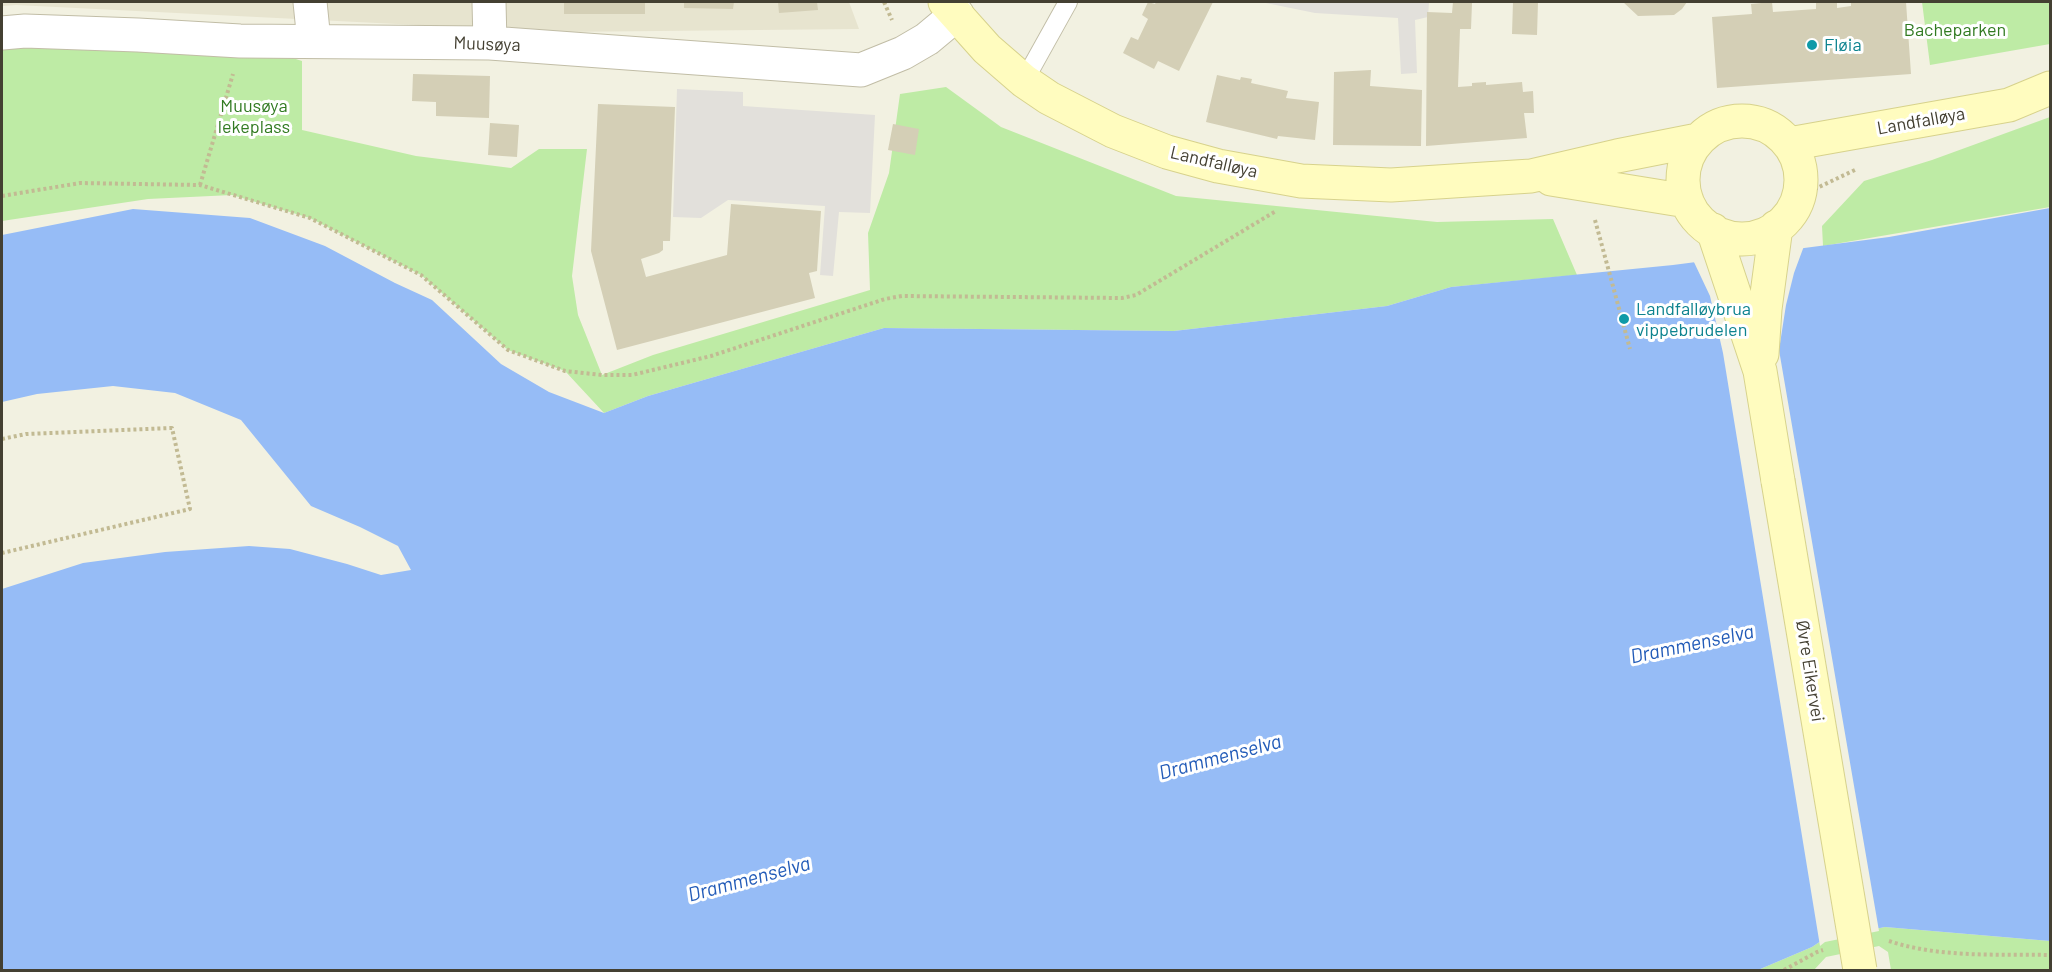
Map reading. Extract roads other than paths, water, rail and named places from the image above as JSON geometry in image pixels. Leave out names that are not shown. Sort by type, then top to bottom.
[{"type":"main road","name":"Landfalløya","points":[[951,8],[987,49],[1024,81],[1076,114],[1167,152],[1218,166],[1301,181],[1391,185],[1531,176],[1698,140]]},
{"type":"main road","name":"Landfalløya","points":[[1789,144],[2009,105],[2050,88]]},
{"type":"main road","points":[[1736,121],[1757,122],[1777,132],[1789,144],[1800,167],[1801,184],[1797,201],[1775,235],[1752,238],[1725,236],[1716,238],[1687,201],[1683,185],[1684,169],[1689,154],[1698,140],[1715,127],[1736,121]]},
{"type":"main road","name":"Landfalløya","points":[[1531,176],[1612,187],[1687,201]]},
{"type":"main road","name":"Øvre Eikervei","points":[[1760,371],[1765,309],[1775,235]]},
{"type":"main road","name":"Øvre Eikervei","points":[[1716,238],[1760,371],[1860,970]]},
{"type":"street","points":[[310,2],[314,41]]},
{"type":"street","points":[[489,2],[490,43]]},
{"type":"street","name":"Muusøya","points":[[2,33],[25,31],[127,34],[240,41],[490,43],[861,70],[903,53],[927,39],[951,8]]},
{"type":"lane","points":[[1024,81],[1068,2]]},
{"type":"water","name":"Drammenselva","points":[[2050,208],[2050,941],[1885,927],[1824,939],[1812,947],[1758,970],[2,970],[2,589],[83,563],[165,552],[249,546],[290,549],[381,575],[411,570],[398,546],[311,506],[241,420],[175,393],[113,386],[37,394],[2,402],[2,235],[133,209],[250,218],[325,246],[432,300],[501,364],[549,392],[604,413],[648,396],[884,328],[1174,331],[1387,306],[1451,287],[1673,265],[1889,237]]},
{"type":"place","name":"Fløia","points":[[1812,45]]},
{"type":"place","name":"Landfalløybrua vippebrudelen","points":[[1624,319]]},
{"type":"park label","name":"Bacheparken","points":[[1955,30]]},
{"type":"park label","name":"Muusøya lekeplass","points":[[254,116]]}]
